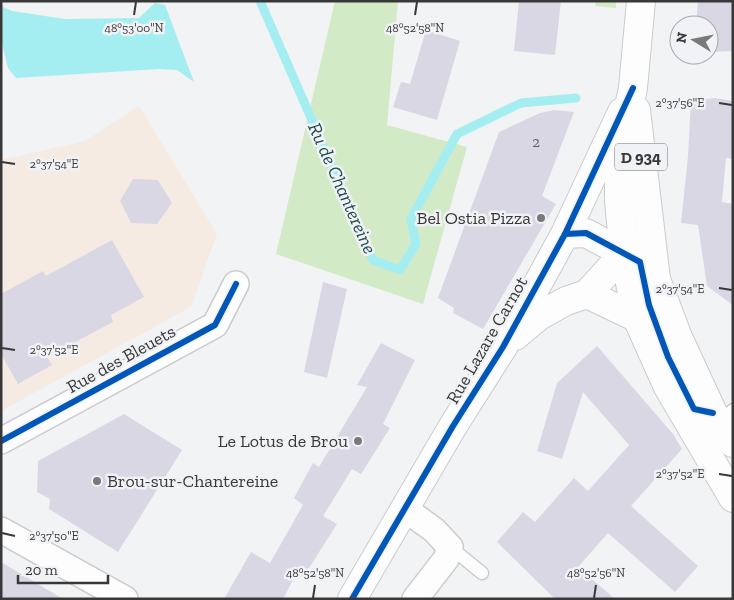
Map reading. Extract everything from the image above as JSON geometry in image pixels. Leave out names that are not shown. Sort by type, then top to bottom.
[{"type":"street","name":"D 934","points":[[641,1],[633,88],[619,154],[619,201],[624,253],[638,318],[668,387],[719,425]]},
{"type":"street","name":"D 934","points":[[633,88],[656,279],[677,335],[719,425],[733,498]]},
{"type":"street","name":"Rue Lazare Carnot","points":[[356,598],[453,426],[503,347],[565,234],[633,88]]},
{"type":"street","name":"Rue Lazare Carnot","points":[[503,347],[538,316],[566,301],[587,294],[648,225]]},
{"type":"street","points":[[565,234],[586,233],[640,262],[649,306],[668,357],[694,409],[719,425]]},
{"type":"street","name":"Rue des Bleuets","points":[[1,442],[215,325],[236,284]]},
{"type":"street","points":[[587,294],[638,318]]},
{"type":"street","points":[[405,509],[434,530],[450,547],[446,559],[414,599]]},
{"type":"street","points":[[1,530],[124,599]]},
{"type":"lane","points":[[450,547],[482,573]]},
{"type":"shaded area","points":[[139,106],[217,234],[191,307],[1,411],[1,160],[85,141]]},
{"type":"green space","points":[[335,1],[398,1],[387,125],[467,147],[423,304],[276,254]]},
{"type":"green space","points":[[596,1],[616,1],[616,8],[595,6]]},
{"type":"water","points":[[155,3],[165,5],[194,82],[177,70],[159,69],[16,78],[8,68],[1,39],[1,6],[12,11],[65,19],[139,18]]},
{"type":"building","points":[[519,1],[561,1],[555,55],[514,51]]},
{"type":"building","points":[[698,1],[733,1],[733,51],[719,52],[719,15],[697,15]]},
{"type":"building","points":[[426,30],[460,41],[437,120],[393,107],[401,82],[410,84]]},
{"type":"building","points":[[715,98],[733,101],[733,159],[726,158],[722,202],[733,204],[733,305],[707,286],[698,225],[681,223],[688,156],[691,101]]},
{"type":"building","points":[[554,110],[574,112],[542,196],[556,204],[483,329],[453,313],[454,308],[438,298],[499,132],[540,113]]},
{"type":"building","points":[[133,179],[158,180],[172,203],[157,224],[131,223],[120,201]]},
{"type":"building","points":[[112,240],[144,297],[111,315],[113,322],[47,357],[52,365],[18,384],[1,354],[1,294],[43,271],[46,276]]},
{"type":"building","points":[[323,282],[347,289],[327,378],[304,372]]},
{"type":"building","points":[[381,343],[415,360],[383,424],[390,428],[361,474],[352,469],[323,516],[337,524],[307,571],[300,567],[283,599],[224,599],[251,552],[270,563],[303,505],[294,498],[313,463],[319,467],[367,387],[357,385]]},
{"type":"building","points":[[597,346],[673,434],[682,449],[631,506],[698,566],[675,592],[608,533],[578,567],[615,599],[555,599],[497,542],[523,512],[535,522],[574,478],[588,491],[629,445],[583,392],[562,459],[537,451],[557,383]]},
{"type":"building","points":[[124,414],[182,450],[118,552],[49,509],[50,499],[37,492],[38,461]]},
{"type":"building","points":[[1,562],[63,599],[1,599]]},
{"type":"waterway","name":"Ru de Chantereine","points":[[260,1],[373,260],[400,270],[416,244],[411,219],[457,134],[521,103],[576,98]]},
{"type":"cycle path","points":[[352,599],[453,426],[503,347],[565,234],[633,88]]},
{"type":"cycle path","points":[[565,234],[586,233],[640,262],[649,305],[668,357],[694,409],[713,413]]},
{"type":"cycle path","points":[[1,441],[215,325],[236,284]]},
{"type":"place","name":"Bel Ostia Pizza","points":[[541,218]]},
{"type":"place","name":"Le Lotus de Brou","points":[[358,441]]},
{"type":"place","name":"Brou-sur-Chantereine","points":[[97,481]]}]
